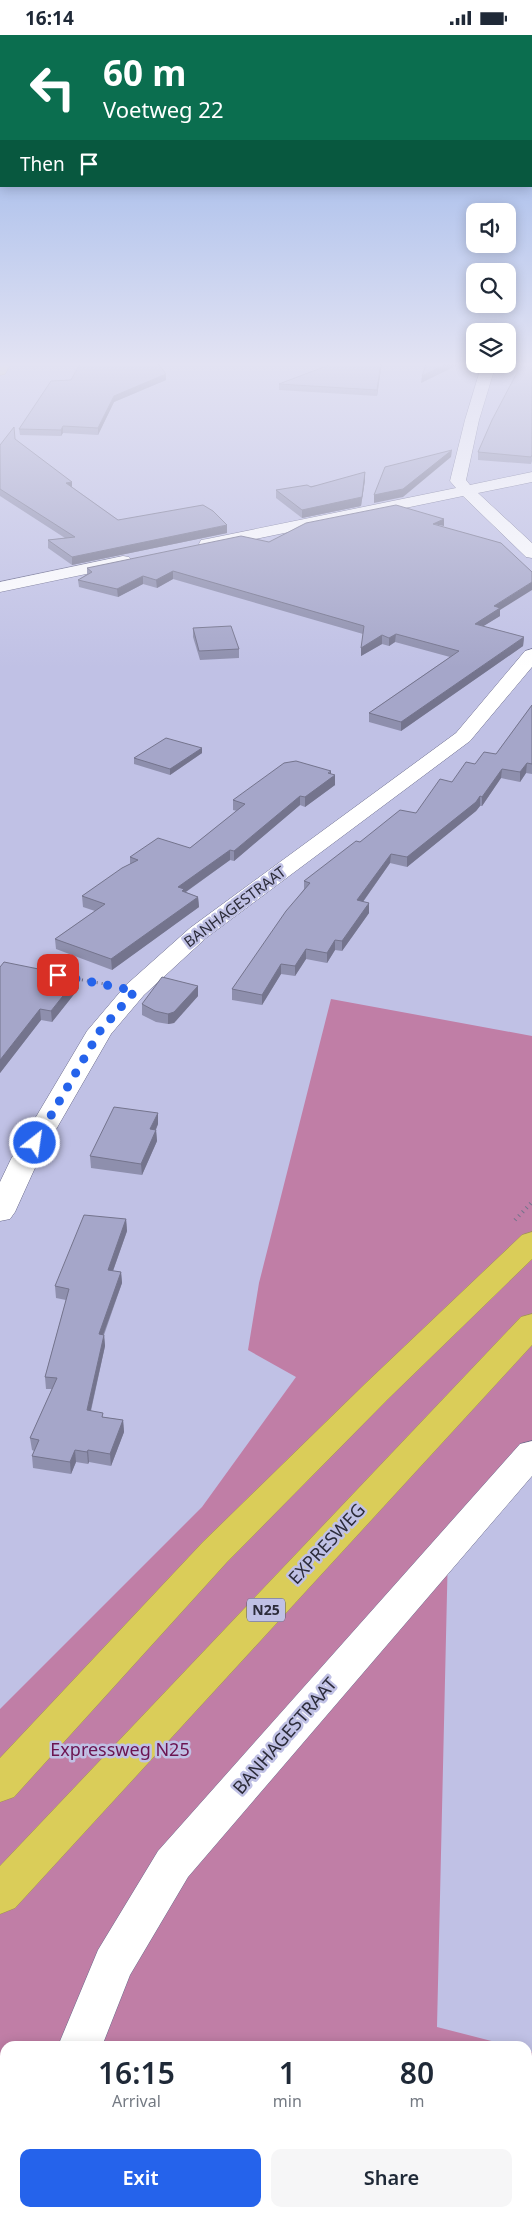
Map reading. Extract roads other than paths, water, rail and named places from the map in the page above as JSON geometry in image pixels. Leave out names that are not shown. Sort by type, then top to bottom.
[{"type":"highway","points":[[0,1785],[215,1552],[377,1391],[532,1242]]},
{"type":"highway","name":"EXPRESWEG","points":[[0,1895],[532,1325]]},
{"type":"street","points":[[462,464],[458,481],[532,553]]},
{"type":"street","points":[[191,547],[532,477]]},
{"type":"street","points":[[0,587],[134,559]]},
{"type":"street","name":"BANHAGESTRAAT","points":[[0,1213],[25,1159],[100,1031],[135,991],[198,933],[463,737],[532,655]]},
{"type":"street","name":"BANHAGESTRAAT","points":[[82,2041],[113,1964],[173,1864],[532,1453]]},
{"type":"park label","name":"Expressweg N25","points":[[120,1750]]}]
